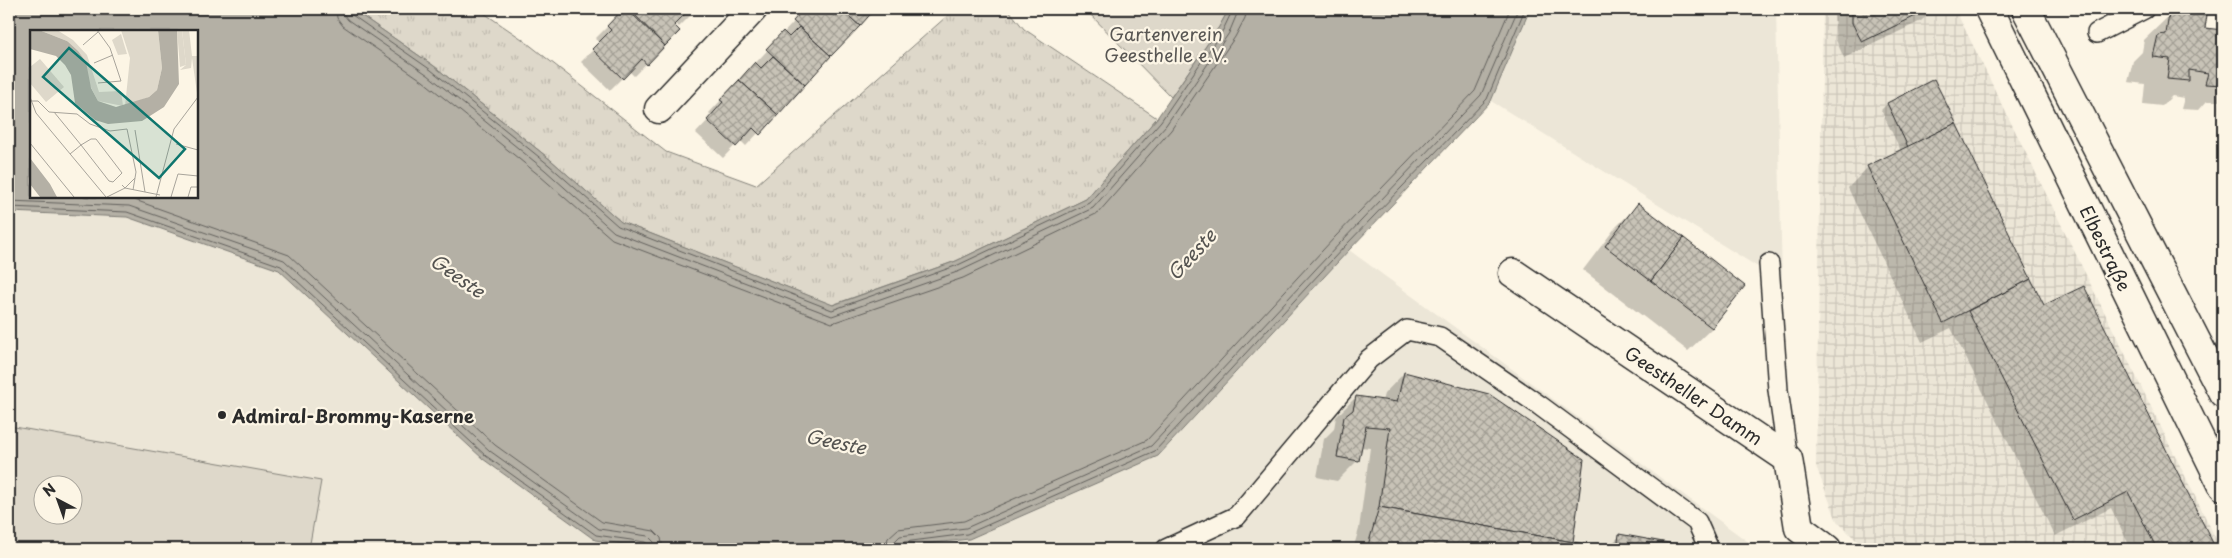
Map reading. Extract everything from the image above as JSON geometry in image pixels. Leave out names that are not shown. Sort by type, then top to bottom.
[{"type":"main road","points":[[659,109],[753,9]]},
{"type":"main road","name":"Elbestraße","points":[[1989,9],[2223,486]]},
{"type":"main road","name":"Elbestraße","points":[[2026,9],[2223,393]]},
{"type":"main road","name":"Geestheller Damm","points":[[1512,273],[1788,459]]},
{"type":"main road","points":[[1788,459],[1799,528],[1827,549]]},
{"type":"lane","points":[[2097,32],[2144,9]]},
{"type":"lane","points":[[1769,264],[1778,390],[1788,459]]},
{"type":"lane","points":[[1166,549],[1237,516],[1369,359],[1407,330],[1440,337],[1539,405],[1697,522],[1709,549]]},
{"type":"shaded area","points":[[1530,9],[1776,9],[1782,282],[1491,101]]},
{"type":"shaded area","points":[[1823,9],[1955,9],[2221,549],[1865,549],[1837,521],[1816,466]]},
{"type":"shaded area","name":"Admiral-Brommy-Kaserne","points":[[9,212],[127,217],[279,270],[483,459],[595,540],[662,549],[9,549]]},
{"type":"shaded area","points":[[1349,250],[1758,549],[884,549],[969,539],[1158,456]]},
{"type":"green space","points":[[352,9],[478,9],[522,39],[666,152],[756,185],[955,9],[1008,9],[1024,29],[1157,118],[1086,199],[956,261],[832,305],[621,222],[552,161],[434,66]]},
{"type":"green space","name":"Gartenverein Geesthelle e.V.","points":[[1085,9],[1229,9],[1219,27],[1171,97]]},
{"type":"green space","points":[[9,426],[321,481],[309,549],[9,549]]},
{"type":"water","name":"Geeste","points":[[9,9],[352,9],[434,66],[552,161],[621,222],[833,305],[956,261],[1086,199],[1157,118],[1219,27],[1229,9],[1530,9],[1491,101],[1349,250],[1158,456],[969,539],[884,549],[662,549],[595,540],[483,459],[279,270],[127,217],[9,212]]},
{"type":"building","points":[[623,9],[627,9],[665,46],[647,65],[642,59],[623,79],[592,49],[611,30],[607,26]]},
{"type":"building","points":[[629,9],[686,9],[688,11],[674,25],[680,31],[665,46]]},
{"type":"building","points":[[804,9],[841,9],[860,26],[831,56],[793,21]]},
{"type":"building","points":[[841,9],[875,9],[860,26]]},
{"type":"building","points":[[1852,9],[1930,9],[1862,42],[1852,23]]},
{"type":"building","points":[[2169,14],[2207,15],[2205,28],[2223,30],[2223,85],[2205,84],[2208,73],[2189,70],[2189,81],[2167,79],[2170,59],[2153,57],[2158,35],[2166,34]]},
{"type":"building","points":[[799,27],[831,56],[805,85],[766,49],[783,31],[789,37]]},
{"type":"building","points":[[773,56],[805,85],[778,115],[739,80],[755,62],[761,68]]},
{"type":"building","points":[[1934,79],[1956,123],[1908,147],[1887,103]]},
{"type":"building","points":[[739,80],[778,115],[760,135],[753,128],[736,147],[707,120],[723,102],[720,100]]},
{"type":"building","points":[[1956,123],[2031,279],[1943,323],[1867,166]]},
{"type":"building","points":[[1638,203],[1684,238],[1651,281],[1605,246]]},
{"type":"building","points":[[1684,238],[1745,286],[1712,328],[1651,281]]},
{"type":"building","points":[[2031,279],[2044,305],[2084,286],[2216,549],[2157,549],[2128,492],[2073,520],[1968,311]]},
{"type":"building","points":[[1404,372],[1489,394],[1584,459],[1573,542],[1379,507],[1390,428],[1366,426],[1359,461],[1337,457],[1344,417],[1353,410],[1356,396],[1397,402]]},
{"type":"building","points":[[1379,507],[1573,542],[1614,549],[1367,549]]},
{"type":"building","points":[[1619,534],[1674,544],[1673,549],[1617,549]]},
{"type":"place","name":"Admiral-Brommy-Kaserne","points":[[222,415]]}]
